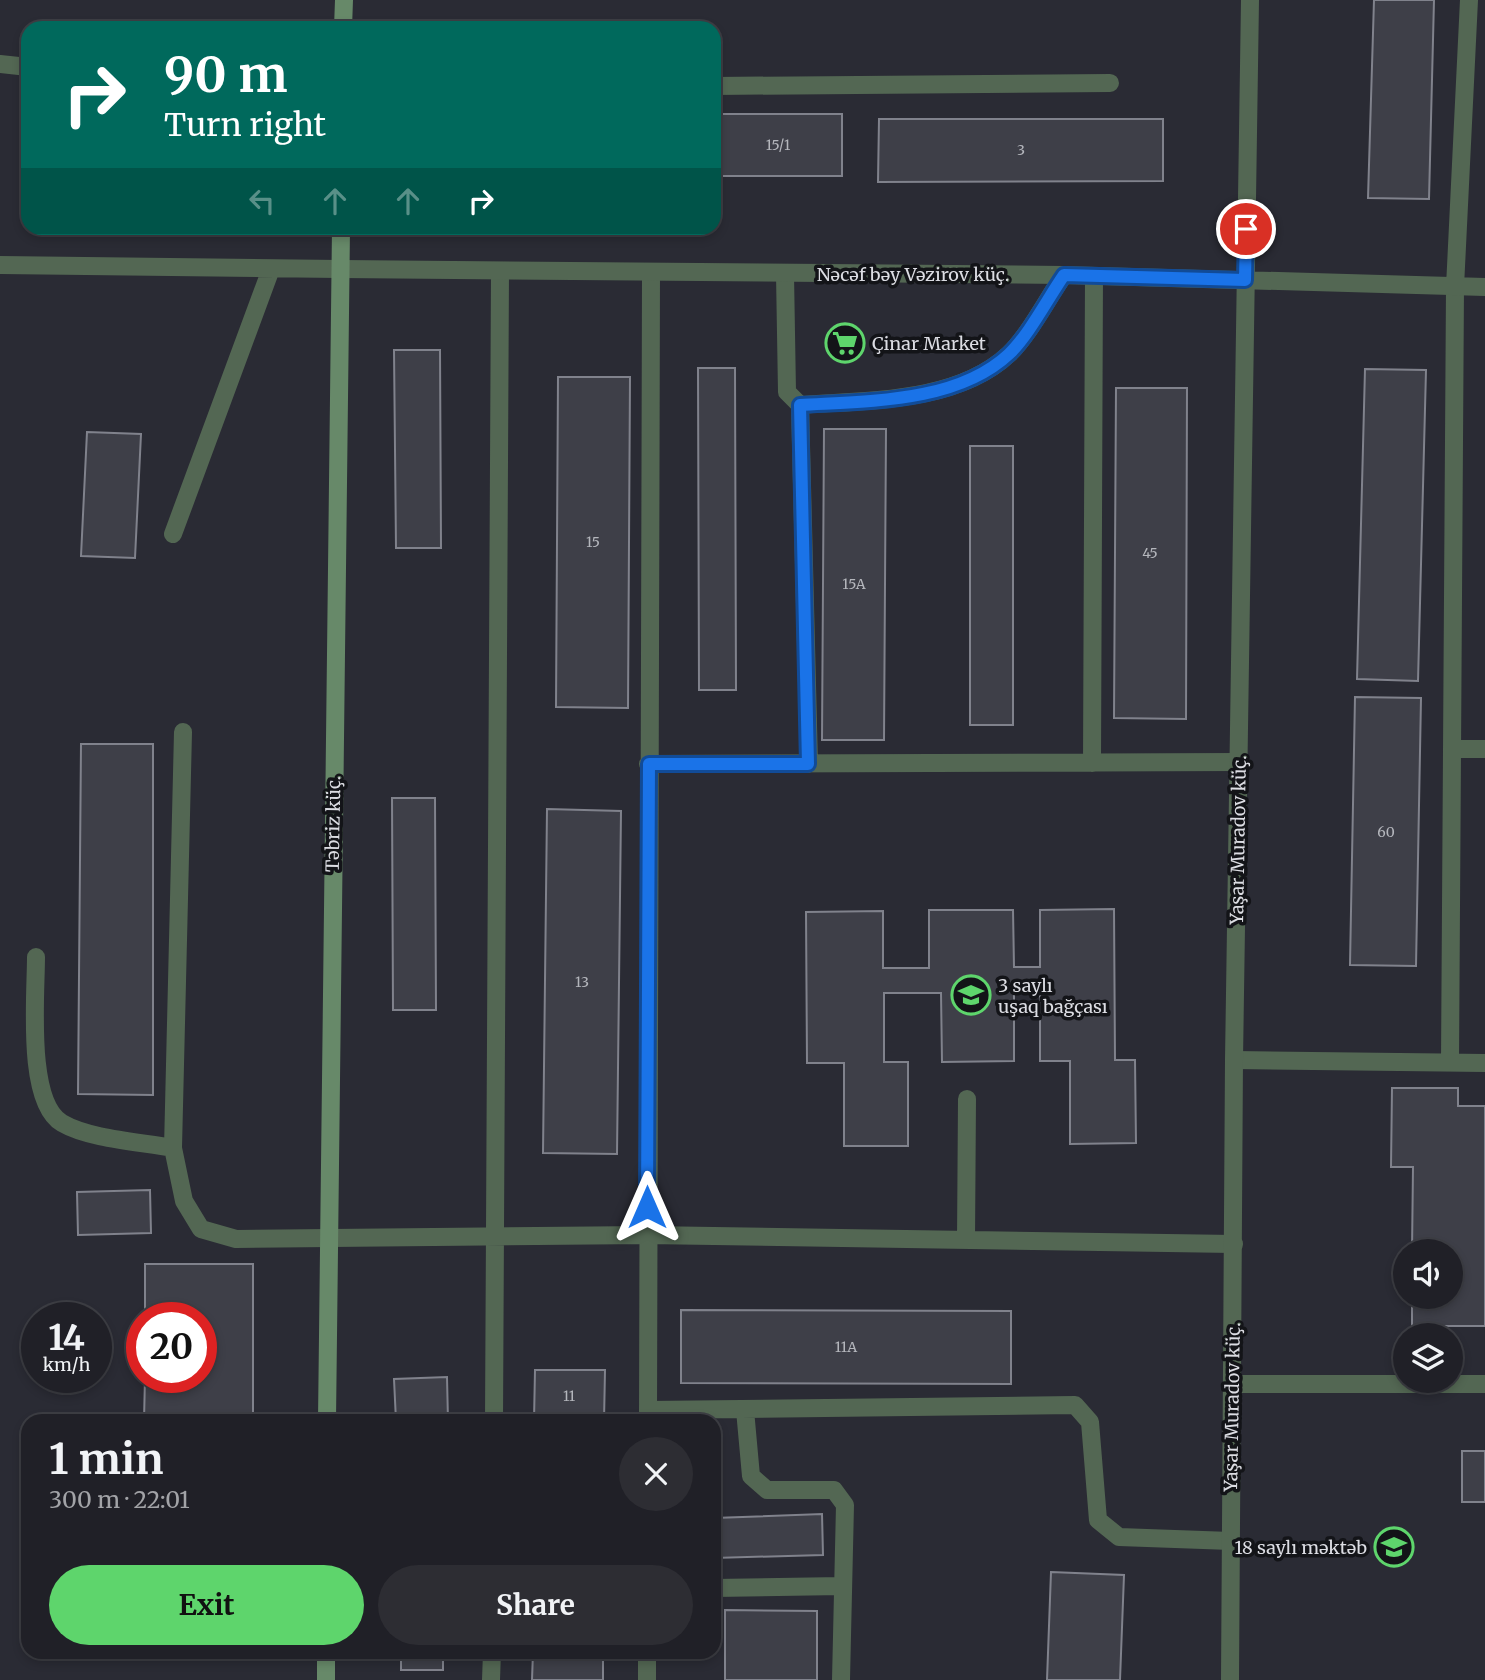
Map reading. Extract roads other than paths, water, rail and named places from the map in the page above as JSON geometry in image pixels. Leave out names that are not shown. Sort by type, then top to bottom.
[{"type":"main road","points":[[343,21],[344,0]]},
{"type":"main road","name":"Təbriz küç.","points":[[327,1414],[341,235]]},
{"type":"main road","points":[[326,1659],[326,1680]]},
{"type":"street","name":"Yaşar Muradov küç.","points":[[1230,1680],[1234,1060],[1250,0]]},
{"type":"street","points":[[1450,1062],[1455,287],[1469,0]]},
{"type":"street","points":[[0,64],[21,66]]},
{"type":"street","points":[[721,86],[1110,83]]},
{"type":"street","name":"Nəcəf bəy Vəzirov küç.","points":[[0,265],[500,272],[1064,275],[1485,288]]},
{"type":"street","points":[[173,534],[271,269]]},
{"type":"street","points":[[494,1414],[500,272]]},
{"type":"street","points":[[648,1414],[651,273]]},
{"type":"street","points":[[785,274],[787,391],[800,405],[808,764]]},
{"type":"street","points":[[800,405],[912,397],[979,375],[1010,353],[1064,275]]},
{"type":"street","points":[[1092,763],[1094,276]]},
{"type":"street","points":[[183,732],[173,1148],[184,1201],[201,1229],[236,1239],[647,1235],[1234,1244]]},
{"type":"street","points":[[1452,749],[1485,749]]},
{"type":"street","points":[[649,764],[1240,762]]},
{"type":"street","points":[[36,957],[37,1082],[44,1106],[61,1123],[85,1131],[173,1148]]},
{"type":"street","points":[[1234,1060],[1485,1063]]},
{"type":"street","points":[[965,1240],[967,1099]]},
{"type":"street","points":[[1233,1384],[1485,1384]]},
{"type":"street","points":[[667,1414],[745,1410],[1075,1405],[1090,1422],[1098,1520],[1119,1537],[1231,1541]]},
{"type":"street","points":[[745,1410],[751,1476],[767,1490],[834,1490],[845,1505],[841,1680]]},
{"type":"street","points":[[721,1588],[842,1586]]},
{"type":"street","points":[[491,1680],[492,1659]]},
{"type":"street","points":[[647,1659],[647,1680]]},
{"type":"place","name":"Çinar Market","points":[[845,343]]},
{"type":"place","name":"3 saylı uşaq bağçası","points":[[971,995]]},
{"type":"place","name":"18 saylı məktəb","points":[[1394,1547]]}]
